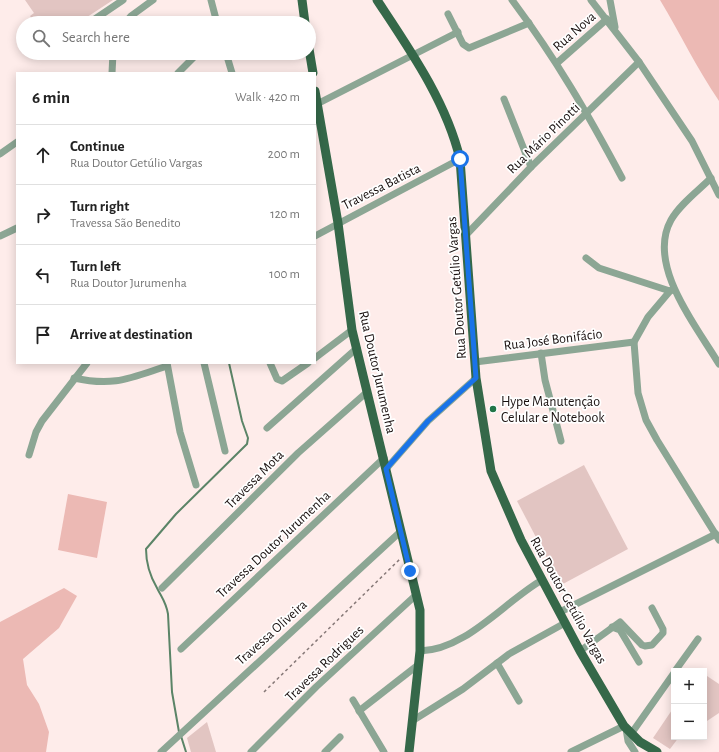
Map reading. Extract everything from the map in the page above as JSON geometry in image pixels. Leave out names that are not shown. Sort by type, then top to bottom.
[{"type":"main road","points":[[302,0],[304,16]]},
{"type":"main road","name":"Rua Doutor Getúlio Vargas","points":[[377,0],[432,89],[456,140],[460,159],[476,378],[491,471],[513,524],[580,651],[627,730],[657,752]]},
{"type":"main road","points":[[310,60],[310,71]]},
{"type":"main road","name":"Rua Doutor Jurumenha","points":[[316,98],[338,223],[352,330],[420,610],[420,651],[409,752]]},
{"type":"street","points":[[99,16],[123,0]]},
{"type":"street","points":[[131,16],[153,0]]},
{"type":"street","points":[[211,0],[215,16]]},
{"type":"street","points":[[512,0],[557,63],[588,113],[622,178]]},
{"type":"street","points":[[591,0],[615,29],[639,62],[692,141],[719,195]]},
{"type":"street","points":[[610,0],[615,29]]},
{"type":"street","points":[[448,14],[466,47],[471,48],[529,23]]},
{"type":"street","name":"Rua Nova","points":[[557,63],[607,19]]},
{"type":"street","points":[[317,104],[458,32]]},
{"type":"street","points":[[112,72],[113,60]]},
{"type":"street","points":[[179,72],[191,60]]},
{"type":"street","points":[[228,60],[230,70]]},
{"type":"street","name":"Rua Mário Pinotti","points":[[466,235],[531,168],[639,62]]},
{"type":"street","points":[[504,99],[531,168]]},
{"type":"street","points":[[0,154],[16,143]]},
{"type":"street","name":"Travessa Batista","points":[[316,235],[460,159]]},
{"type":"street","points":[[711,178],[672,219],[666,232],[664,258],[672,290],[719,364]]},
{"type":"street","points":[[0,236],[16,228]]},
{"type":"street","points":[[586,258],[599,268],[672,290]]},
{"type":"street","points":[[560,612],[717,537],[646,420],[638,393],[634,342],[648,316],[672,290]]},
{"type":"street","points":[[316,357],[352,330]]},
{"type":"street","name":"Rua José Bonifácio","points":[[475,362],[634,342]]},
{"type":"street","points":[[267,428],[357,348]]},
{"type":"street","points":[[541,353],[545,380],[561,441]]},
{"type":"street","points":[[29,455],[36,432],[42,421],[74,378],[87,364]]},
{"type":"street","points":[[204,364],[225,451]]},
{"type":"street","points":[[270,364],[277,379],[282,381],[307,364]]},
{"type":"street","points":[[74,378],[93,382],[114,382],[167,365],[180,432],[196,485]]},
{"type":"street","points":[[386,469],[428,421],[476,378]]},
{"type":"street","name":"Travessa Mota","points":[[162,588],[298,453],[367,392]]},
{"type":"street","name":"Travessa Doutor Jurumenha","points":[[181,649],[384,458]]},
{"type":"street","name":"Travessa Oliveira","points":[[161,752],[400,532]]},
{"type":"street","points":[[420,651],[436,649],[458,640],[542,580]]},
{"type":"street","name":"Travessa Rodrigues","points":[[251,752],[316,687],[416,595]]},
{"type":"street","points":[[580,651],[618,622],[623,623],[642,645],[652,645],[663,633],[652,608]]},
{"type":"street","points":[[412,721],[463,689],[515,651],[565,623]]},
{"type":"street","points":[[612,627],[620,630],[638,662]]},
{"type":"street","points":[[678,668],[698,639]]},
{"type":"street","points":[[497,663],[519,701]]},
{"type":"street","points":[[359,712],[418,666]]},
{"type":"street","points":[[571,752],[627,730],[671,677]]},
{"type":"street","points":[[353,700],[384,752]]},
{"type":"street","name":"Rua Doutor Getúlio Vargas","points":[[627,730],[628,741],[635,752]]},
{"type":"street","points":[[325,752],[340,737]]},
{"type":"path","points":[[264,692],[374,586],[405,553]]},
{"type":"shaded area","points":[[660,0],[719,0],[719,101],[703,76]]},
{"type":"shaded area","points":[[68,494],[107,502],[97,558],[58,550]]},
{"type":"shaded area","points":[[64,588],[77,596],[59,628],[23,659],[27,685],[39,704],[49,732],[46,752],[0,752],[0,622]]},
{"type":"building","points":[[25,0],[113,0],[89,16],[30,16],[34,13]]},
{"type":"building","points":[[584,465],[628,549],[561,585],[517,501]]},
{"type":"building","points":[[707,676],[719,684],[719,713],[707,721]]},
{"type":"building","points":[[671,711],[671,740],[677,740],[670,749],[653,738]]},
{"type":"building","points":[[207,722],[216,752],[191,752],[187,738]]},
{"type":"waterway","points":[[179,732],[172,692],[168,614],[165,603],[150,574],[146,549],[176,514],[247,444],[248,438],[242,421],[229,364]]},
{"type":"waterway","points":[[181,736],[186,752]]},
{"type":"place","name":"Hype Manutenção Celular e Notebook","points":[[493,409]]},
{"type":"route","points":[[410,571],[386,469],[428,421],[476,378],[460,159]]}]
